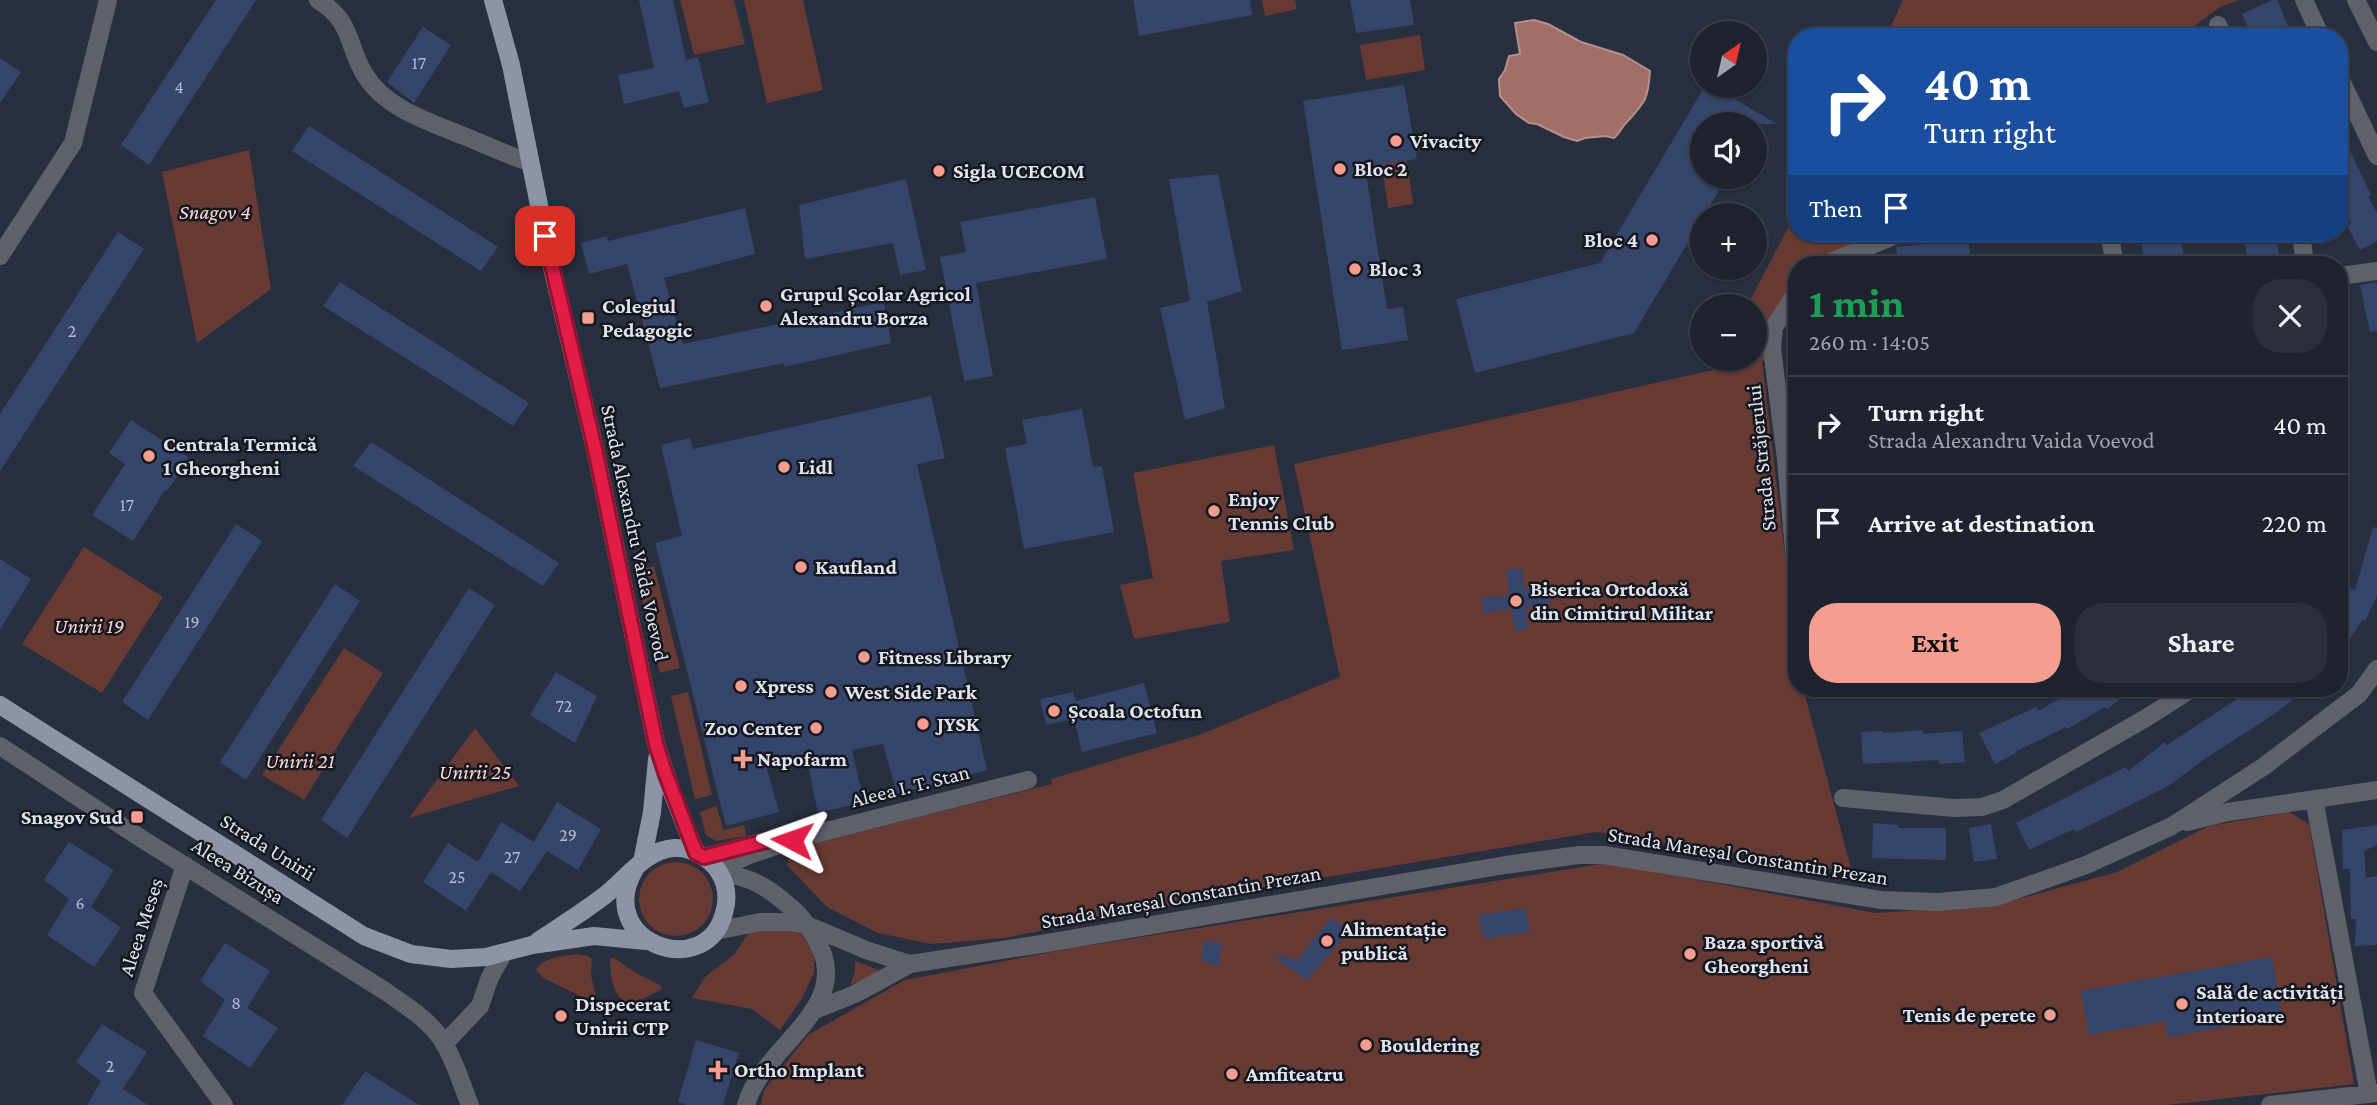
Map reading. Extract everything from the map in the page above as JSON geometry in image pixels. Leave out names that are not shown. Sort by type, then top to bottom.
[{"type":"main road","name":"Strada Alexandru Vaida Voevod","points":[[493,0],[511,65],[549,256],[595,449],[658,748],[666,775],[700,855]]},
{"type":"main road","name":"Strada Unirii","points":[[0,705],[364,936],[411,954],[435,958],[468,958],[594,936],[646,941],[663,948],[681,950],[706,940],[716,931]]},
{"type":"main road","name":"Strada Alexandru Vaida Voevod","points":[[638,866],[652,812],[658,748]]},
{"type":"main road","name":"Strada Unirii","points":[[532,945],[604,897],[638,866],[665,849],[681,848],[700,855]]},
{"type":"main road","points":[[700,855],[719,872],[725,887],[726,906],[716,931]]},
{"type":"main road","points":[[638,866],[627,888],[626,908],[633,927],[646,941]]},
{"type":"street","points":[[0,256],[74,143],[108,0]]},
{"type":"street","points":[[318,0],[332,9],[347,28],[365,74],[380,93],[411,114],[529,162]]},
{"type":"street","points":[[2304,0],[2316,28]]},
{"type":"street","points":[[2356,0],[2377,42]]},
{"type":"street","points":[[2348,95],[2377,156]]},
{"type":"street","points":[[1845,256],[1879,242]]},
{"type":"street","points":[[2348,275],[2377,271]]},
{"type":"street","name":"Strada Străjerului","points":[[1788,306],[1774,327],[1772,349],[1788,435]]},
{"type":"street","name":"Strada Mareșal Constantin Prezan","points":[[716,931],[760,922],[807,925],[866,950],[910,964],[1579,855],[1604,855],[1909,903],[1996,897],[2086,865],[2172,826],[2263,767],[2359,694],[2377,669]]},
{"type":"street","points":[[1843,798],[1954,808],[1982,807],[2003,800],[2179,697]]},
{"type":"street","name":"Aleea Bizușa","points":[[0,746],[385,990],[417,1013],[444,1044],[470,1105]]},
{"type":"street","name":"Aleea I. T. Stan","points":[[719,872],[749,855],[803,837],[1028,780]]},
{"type":"street","points":[[2172,826],[2228,812],[2377,790]]},
{"type":"street","points":[[2270,1105],[2373,1094],[2316,824],[2314,799]]},
{"type":"street","name":"Aleea I. T. Stan","points":[[700,855],[770,840],[803,837]]},
{"type":"street","name":"Aleea Meseș","points":[[186,864],[143,993],[224,1105]]},
{"type":"street","name":"Strada Mareșal Constantin Prezan","points":[[719,872],[743,876],[759,884],[788,905],[807,925]]},
{"type":"street","points":[[746,1105],[754,1086],[777,1053],[815,1010],[823,992],[827,966],[823,950],[807,925]]},
{"type":"street","points":[[444,1044],[480,1006],[490,977],[503,954]]},
{"type":"street","points":[[815,1010],[855,993],[910,964]]},
{"type":"green space","points":[[680,0],[734,0],[745,44],[694,55]]},
{"type":"green space","points":[[744,0],[803,0],[823,90],[767,103]]},
{"type":"green space","points":[[1262,0],[1295,0],[1297,9],[1265,16]]},
{"type":"green space","points":[[1903,0],[2240,0],[2220,7],[2191,28],[1890,28]]},
{"type":"green space","name":"Vivacity","points":[[1420,35],[1425,70],[1366,80],[1360,45]]},
{"type":"green space","name":"Snagov 4","points":[[249,150],[271,289],[197,343],[162,172]]},
{"type":"green space","name":"Vivacity","points":[[1407,160],[1413,204],[1388,208],[1382,164]]},
{"type":"green space","points":[[1788,228],[1788,242],[1881,242],[1846,256],[1788,256],[1788,306],[1774,327],[1774,360],[1767,361],[1767,294],[1753,294],[1761,280],[1767,280],[1767,268]]},
{"type":"green space","points":[[1709,371],[1763,371],[1788,580],[1788,697],[1805,697],[1852,872],[1596,832],[1249,890],[1004,938],[931,944],[878,933],[827,907],[787,865],[791,849],[1052,784],[1051,779],[1199,735],[1340,677],[1294,464]]},
{"type":"green space","name":"Enjoy Tennis Club","points":[[1274,445],[1294,550],[1221,561],[1230,622],[1134,639],[1120,585],[1153,578],[1133,473]]},
{"type":"green space","name":"Unirii 19","points":[[84,547],[163,597],[102,693],[22,644]]},
{"type":"green space","points":[[654,566],[680,668],[660,673],[635,571]]},
{"type":"green space","name":"Unirii 21","points":[[344,648],[383,673],[304,800],[262,775]]},
{"type":"green space","points":[[688,692],[712,795],[695,799],[671,696]]},
{"type":"green space","name":"Unirii 25","points":[[475,728],[519,786],[409,818]]},
{"type":"green space","points":[[716,806],[724,830],[744,825],[746,836],[716,841],[706,835],[700,812]]},
{"type":"green space","name":"Baza sportivă Gheorgheni","points":[[2289,812],[2309,824],[2354,1084],[2167,1105],[761,1105],[764,1090],[808,1035],[905,980],[1073,948],[1607,863],[1876,913],[1996,905],[2117,872],[2209,826]]},
{"type":"green space","points":[[676,862],[690,865],[702,873],[710,885],[713,899],[710,913],[702,925],[690,933],[676,936],[662,933],[650,925],[642,913],[639,899],[642,885],[650,873],[662,865]]},
{"type":"green space","points":[[769,925],[801,934],[814,953],[814,973],[801,1000],[780,1030],[752,1009],[692,998],[705,977],[734,955],[749,932]]},
{"type":"green space","points":[[577,954],[592,959],[591,975],[596,997],[593,1002],[543,978],[536,970],[548,960]]},
{"type":"green space","points":[[613,957],[660,985],[662,989],[637,1002],[623,1001],[612,982],[610,959]]},
{"type":"green space","points":[[855,961],[879,970],[850,985],[855,972]]},
{"type":"shaded area","points":[[1534,20],[1548,24],[1581,42],[1623,55],[1650,71],[1645,99],[1614,138],[1605,136],[1577,141],[1564,137],[1529,123],[1516,114],[1500,96],[1499,79],[1509,56],[1520,54],[1515,23]]},
{"type":"building","points":[[216,0],[256,0],[149,165],[121,145]]},
{"type":"building","points":[[639,0],[673,0],[686,60],[698,57],[709,102],[684,108],[679,91],[624,104],[618,75],[654,68]]},
{"type":"building","points":[[1133,0],[1250,0],[1252,15],[1139,36]]},
{"type":"building","points":[[1350,0],[1410,0],[1414,25],[1356,33]]},
{"type":"building","points":[[2277,0],[2289,28],[2248,28],[2242,14]]},
{"type":"building","points":[[423,27],[451,45],[414,103],[387,82]]},
{"type":"building","points":[[0,58],[21,72],[0,103]]},
{"type":"building","points":[[1404,85],[1417,159],[1365,167],[1387,309],[1403,307],[1408,340],[1342,350],[1303,101]]},
{"type":"building","name":"Bloc 4","points":[[1698,98],[1733,98],[1756,112],[1690,112],[1690,189],[1720,189],[1712,203],[1690,203],[1690,239],[1634,333],[1475,373],[1456,299],[1600,263]]},
{"type":"building","points":[[309,126],[498,247],[481,271],[292,151]]},
{"type":"building","points":[[2348,147],[2377,213],[2377,241],[2360,250],[2348,228],[2351,224],[2348,218]]},
{"type":"building","points":[[1218,174],[1242,291],[1207,302],[1225,408],[1185,420],[1160,308],[1190,301],[1169,179]]},
{"type":"building","points":[[906,179],[926,270],[900,275],[893,243],[805,259],[799,205]]},
{"type":"building","points":[[1095,197],[1107,259],[976,283],[993,376],[964,381],[940,257],[966,252],[960,222]]},
{"type":"building","points":[[745,208],[755,254],[664,278],[683,344],[884,302],[891,343],[784,367],[784,363],[660,388],[627,264],[589,274],[581,243],[607,236],[608,241]]},
{"type":"building","points":[[118,232],[144,249],[0,471],[0,414]]},
{"type":"building","points":[[1969,242],[1970,256],[1897,256],[1896,247]]},
{"type":"building","points":[[2141,242],[2181,242],[2184,256],[2144,256]]},
{"type":"building","points":[[2245,242],[2277,242],[2279,256],[2247,256]]},
{"type":"building","points":[[340,282],[529,403],[513,426],[323,306]]},
{"type":"building","points":[[2377,282],[2377,331],[2370,332],[2360,285]]},
{"type":"building","points":[[931,396],[945,458],[917,464],[987,770],[897,794],[883,744],[852,750],[864,802],[818,813],[807,760],[767,769],[779,812],[726,826],[655,543],[682,536],[661,445],[690,438],[693,449]]},
{"type":"building","points":[[1082,409],[1093,467],[1102,466],[1114,532],[1024,549],[1005,448],[1027,444],[1022,420]]},
{"type":"building","points":[[131,420],[189,458],[133,541],[92,515],[125,464],[109,453]]},
{"type":"building","points":[[371,442],[559,563],[543,586],[353,466]]},
{"type":"building","points":[[236,524],[262,541],[148,720],[122,702]]},
{"type":"building","points":[[2373,527],[2377,528],[2377,596],[2365,621],[2362,620],[2348,642],[2348,589],[2349,587],[2355,590]]},
{"type":"building","points":[[0,559],[31,579],[0,630]]},
{"type":"building","name":"Biserica Ortodoxă din Cimitirul Militar","points":[[1522,568],[1524,589],[1548,586],[1550,604],[1526,607],[1529,629],[1515,631],[1511,609],[1483,613],[1481,598],[1509,595],[1506,570]]},
{"type":"building","points":[[335,584],[360,601],[246,780],[220,762]]},
{"type":"building","points":[[469,588],[495,605],[347,838],[321,820]]},
{"type":"building","points":[[556,672],[597,696],[575,743],[530,715]]},
{"type":"building","points":[[1144,683],[1157,733],[1082,752],[1074,719],[1046,725],[1040,699],[1073,692],[1076,701]]},
{"type":"building","points":[[2062,697],[2124,697],[2107,709],[2105,707],[1995,764],[1979,733],[2036,707],[2038,711]]},
{"type":"building","points":[[2240,697],[2296,697],[2170,785],[2076,832],[2074,829],[2029,850],[2016,823],[2126,767],[2128,771],[2165,742],[2167,745]]},
{"type":"building","points":[[1923,730],[1923,734],[1962,731],[1965,762],[1939,764],[1939,760],[1863,764],[1861,732]]},
{"type":"building","points":[[557,802],[601,829],[578,870],[547,851],[520,891],[491,872],[466,911],[423,882],[448,843],[478,862],[501,822],[534,842]]},
{"type":"building","points":[[1873,823],[1898,825],[1898,828],[1946,828],[1946,860],[1872,858]]},
{"type":"building","points":[[1991,824],[1997,859],[1974,862],[1969,828]]},
{"type":"building","points":[[2377,825],[2377,845],[2364,851],[2366,878],[2377,876],[2377,945],[2355,946],[2356,919],[2351,919],[2350,869],[2343,869],[2342,830]]},
{"type":"building","points":[[69,842],[114,870],[91,907],[121,928],[94,967],[47,935],[69,899],[44,880]]},
{"type":"building","points":[[1526,908],[1530,932],[1483,939],[1479,915]]},
{"type":"building","name":"Alimentație publică","points":[[1331,918],[1350,931],[1307,980],[1271,955],[1298,959]]},
{"type":"building","points":[[1204,940],[1222,944],[1219,966],[1201,961]]},
{"type":"building","points":[[225,943],[270,971],[247,1008],[278,1028],[250,1068],[203,1036],[225,1000],[200,981]]},
{"type":"building","name":"Sală de activități interioare","points":[[2272,957],[2282,1017],[2168,1037],[2165,1021],[2089,1035],[2081,991]]},
{"type":"building","points":[[102,1024],[147,1052],[123,1089],[148,1105],[87,1105],[101,1081],[76,1062]]},
{"type":"building","points":[[696,1040],[739,1053],[723,1105],[687,1105],[678,1102]]},
{"type":"building","points":[[365,1071],[419,1105],[342,1105]]},
{"type":"place","name":"Vivacity","points":[[1396,141]]},
{"type":"place","name":"Bloc 2","points":[[1340,169]]},
{"type":"place","name":"Sigla UCECOM","points":[[939,171]]},
{"type":"place","name":"Bloc 4","points":[[1652,240]]},
{"type":"place","name":"Bloc 3","points":[[1355,269]]},
{"type":"place","name":"Grupul Școlar Agricol Alexandru Borza","points":[[766,306]]},
{"type":"place","name":"Colegiul Pedagogic","points":[[588,318]]},
{"type":"place","name":"Centrala Termică 1 Gheorgheni","points":[[149,456]]},
{"type":"place","name":"Lidl","points":[[784,467]]},
{"type":"place","name":"Enjoy Tennis Club","points":[[1214,511]]},
{"type":"place","name":"Kaufland","points":[[801,567]]},
{"type":"place","name":"Biserica Ortodoxă din Cimitirul Militar","points":[[1516,601]]},
{"type":"place","name":"Fitness Library","points":[[864,657]]},
{"type":"place","name":"Xpress","points":[[741,686]]},
{"type":"place","name":"West Side Park","points":[[831,692]]},
{"type":"place","name":"Școala Octofun","points":[[1054,711]]},
{"type":"place","name":"JYSK","points":[[923,724]]},
{"type":"place","name":"Zoo Center","points":[[816,728]]},
{"type":"place","name":"Napofarm","points":[[743,759]]},
{"type":"place","name":"Snagov Sud","points":[[137,817]]},
{"type":"place","name":"Alimentație publică","points":[[1327,941]]},
{"type":"place","name":"Baza sportivă Gheorgheni","points":[[1690,954]]},
{"type":"place","name":"Sală de activități interioare","points":[[2182,1004]]},
{"type":"place","name":"Tenis de perete","points":[[2050,1015]]},
{"type":"place","name":"Dispecerat Unirii CTP","points":[[561,1016]]},
{"type":"place","name":"Bouldering","points":[[1366,1045]]},
{"type":"place","name":"Ortho Implant","points":[[718,1070]]},
{"type":"place","name":"Amfiteatru","points":[[1232,1074]]},
{"type":"route","points":[[545,236],[595,449],[598,474],[624,584],[656,744],[696,853],[704,857],[770,840],[803,837],[792,840]]}]
